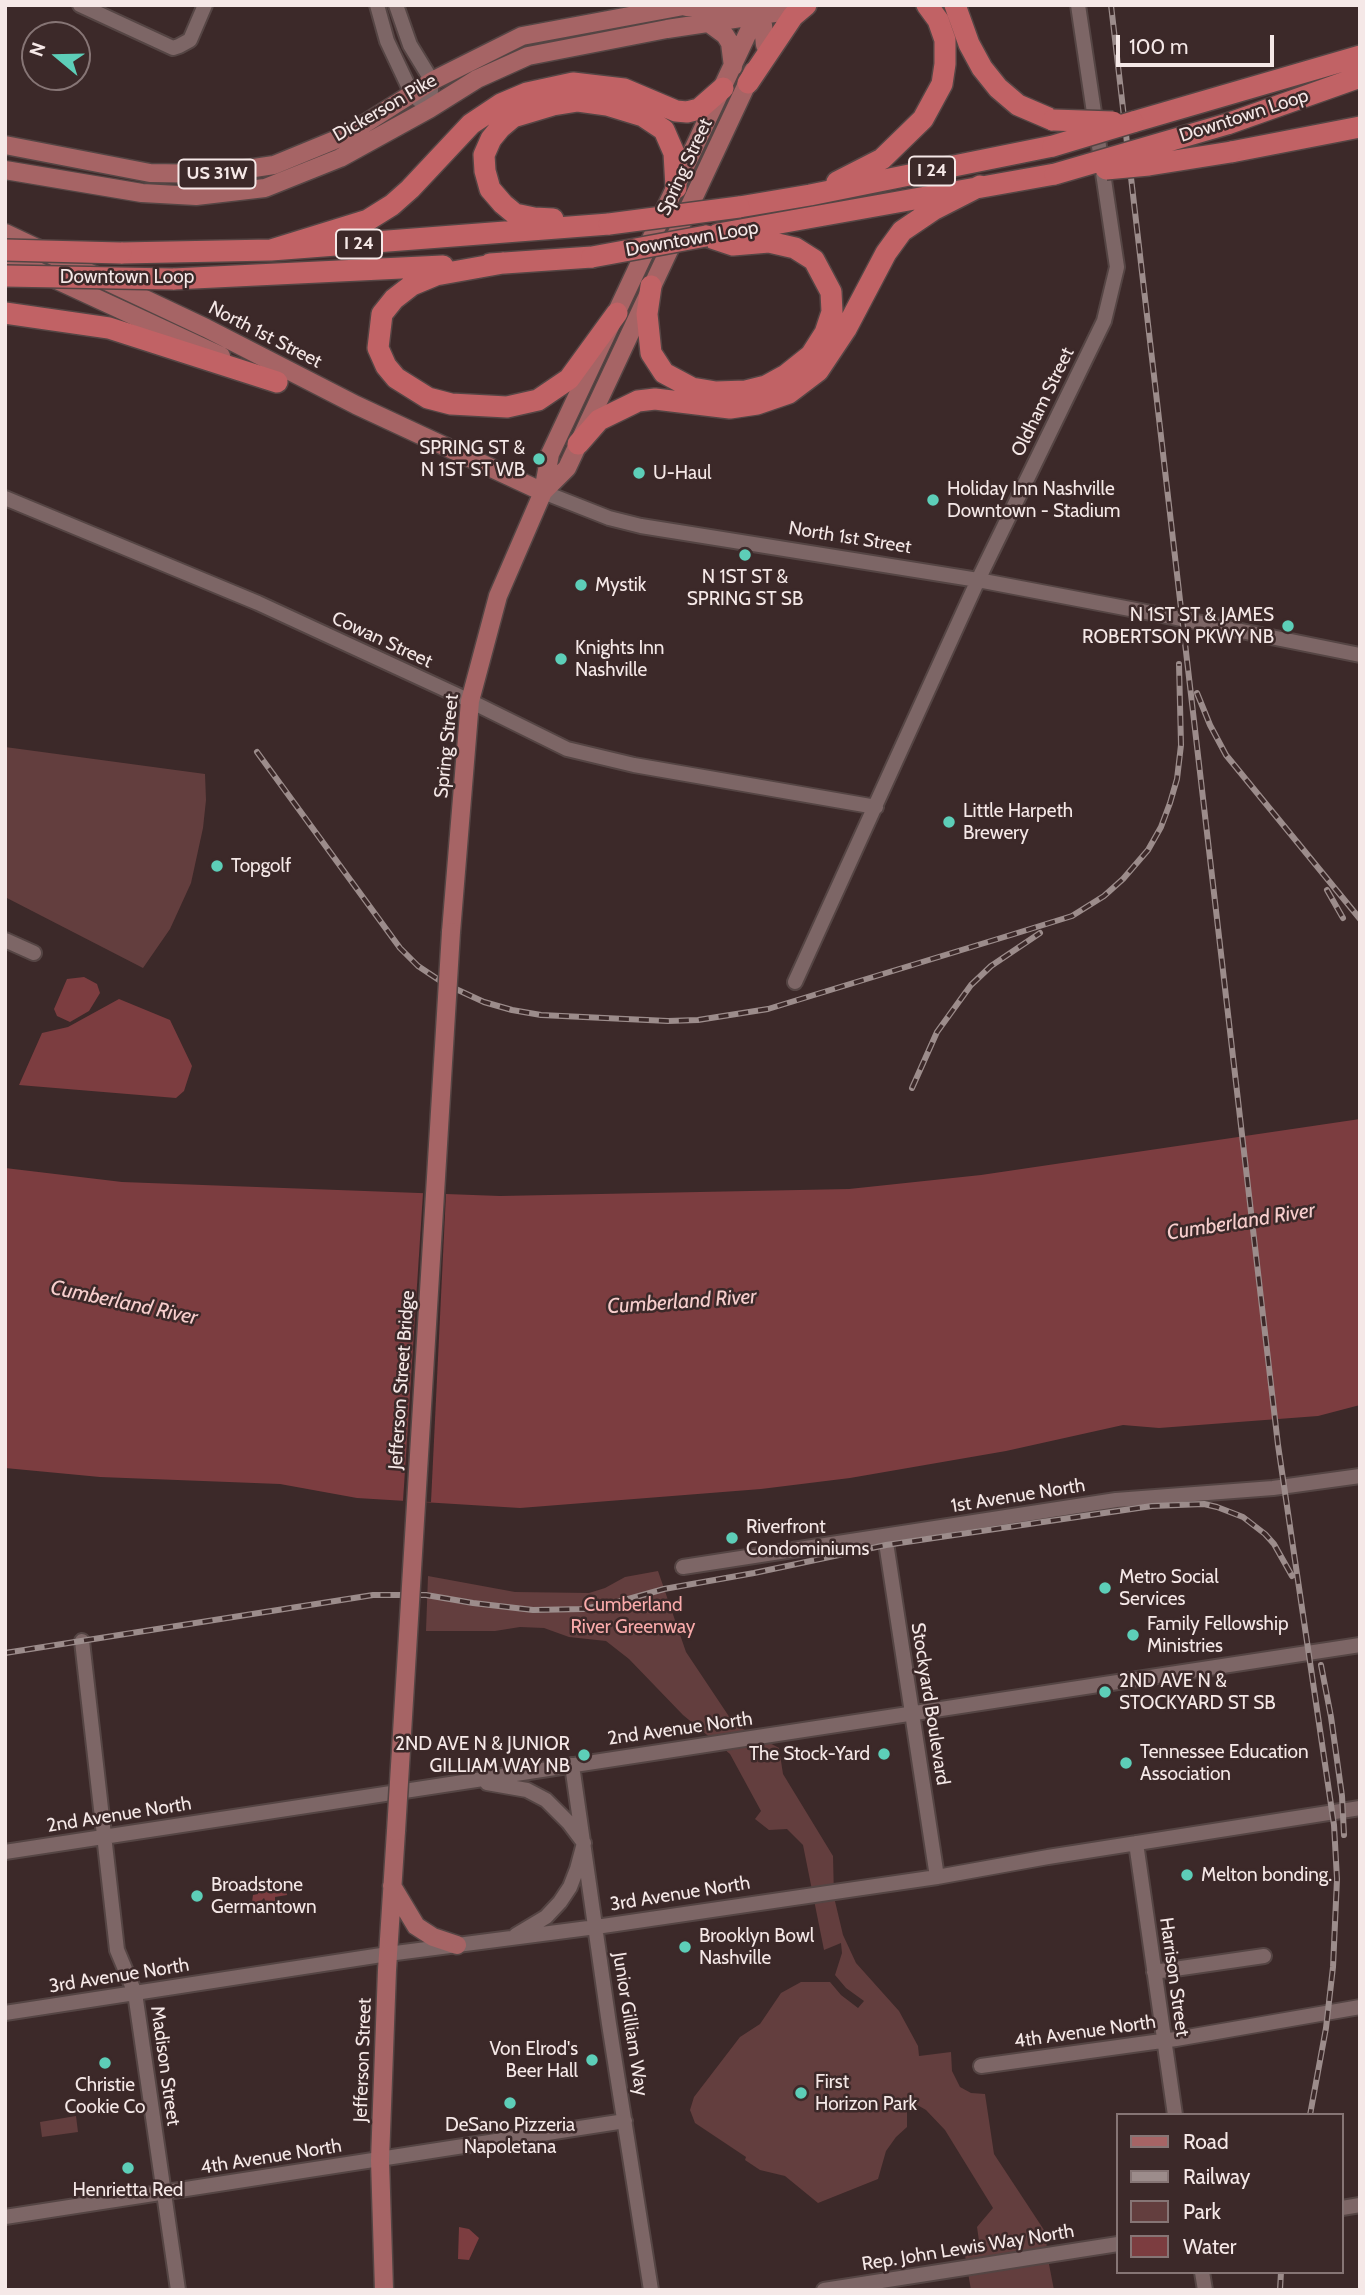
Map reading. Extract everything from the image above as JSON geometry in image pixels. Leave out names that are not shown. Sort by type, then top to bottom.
[{"type":"highway","points":[[748,83],[793,16],[806,5]]},
{"type":"highway","points":[[810,195],[882,159],[923,119],[942,84],[945,64],[945,40],[938,20],[927,5]]},
{"type":"highway","points":[[955,5],[969,44],[982,68],[998,88],[1018,105],[1053,120],[1133,122]]},
{"type":"highway","name":"Downtown Loop","points":[[5,250],[121,253],[271,250],[603,225],[739,206],[810,195],[1053,146],[1360,56]]},
{"type":"highway","name":"Downtown Loop","points":[[5,276],[173,279],[592,257],[1055,174],[1227,124],[1360,77]]},
{"type":"highway","points":[[271,250],[368,220],[393,205],[471,124],[501,104],[527,93],[573,83],[624,89],[676,111],[687,112],[699,109],[723,88]]},
{"type":"highway","points":[[603,225],[534,218],[515,214],[503,204],[491,189],[485,171],[484,155],[491,139],[500,128],[513,117],[553,104],[578,101],[643,116],[664,130],[674,153],[676,188]]},
{"type":"highway","points":[[1055,174],[1149,165],[1360,127]]},
{"type":"highway","points":[[578,444],[599,420],[638,401],[654,399],[730,408],[757,404],[789,393],[818,371],[846,329],[886,253],[902,231],[933,210],[980,186]]},
{"type":"highway","points":[[651,286],[647,314],[651,353],[664,373],[692,388],[716,392],[746,391],[766,386],[786,375],[811,355],[825,333],[832,313],[831,292],[814,260],[795,248],[769,242],[733,245],[706,236]]},
{"type":"highway","points":[[503,263],[436,275],[412,285],[394,299],[382,314],[379,348],[386,366],[396,378],[428,398],[451,404],[507,407],[538,400],[569,379],[617,313]]},
{"type":"highway","points":[[5,313],[109,328],[277,382]]},
{"type":"main road","name":"Dickerson Pike","points":[[5,145],[150,173],[214,174],[274,164],[346,135],[432,81],[522,36],[687,6],[759,10],[782,8]]},
{"type":"main road","name":"Spring Street","points":[[542,492],[567,468],[782,8]]},
{"type":"main road","name":"Dickerson Pike","points":[[5,170],[142,193],[196,196],[265,188],[340,159],[477,79],[528,56],[667,29],[710,24],[759,10]]},
{"type":"main road","name":"Spring Street","points":[[451,932],[470,701],[498,596],[542,492],[550,454],[759,10]]},
{"type":"main road","points":[[759,10],[765,45]]},
{"type":"main road","points":[[710,24],[725,35],[730,44],[733,67]]},
{"type":"main road","name":"North 1st Street","points":[[5,233],[195,323],[354,404],[542,492]]},
{"type":"main road","name":"North 1st Street","points":[[5,256],[277,382],[354,404]]},
{"type":"main road","name":"Jefferson Street Bridge","points":[[396,1831],[451,932]]},
{"type":"main road","name":"Jefferson Street","points":[[384,2290],[380,2160],[396,1831]]},
{"type":"main road","points":[[392,1886],[416,1926],[433,1937],[457,1945]]},
{"type":"street","points":[[80,5],[173,48],[190,40],[205,5]]},
{"type":"street","points":[[376,5],[387,41],[412,94],[429,109]]},
{"type":"street","points":[[396,5],[406,37],[432,81],[429,109]]},
{"type":"street","name":"Oldham Street","points":[[795,982],[978,580],[1104,321],[1117,267],[1078,5]]},
{"type":"street","name":"North 1st Street","points":[[542,492],[609,518],[641,526],[978,580],[1360,655]]},
{"type":"street","name":"Cowan Street","points":[[5,498],[258,603],[567,749],[634,765],[876,807]]},
{"type":"street","points":[[5,940],[34,953]]},
{"type":"street","name":"1st Avenue North","points":[[683,1567],[1115,1500],[1273,1488],[1360,1475]]},
{"type":"street","name":"Stockyard Boulevard","points":[[885,1536],[937,1877]]},
{"type":"street","name":"Madison Street","points":[[82,1641],[117,1950],[135,1993],[178,2290]]},
{"type":"street","name":"2nd Avenue North","points":[[5,1852],[1360,1646]]},
{"type":"street","name":"Junior Gilliam Way","points":[[572,1765],[651,2290]]},
{"type":"street","points":[[472,1780],[527,1790],[546,1800],[563,1816],[584,1843],[570,1887],[560,1902],[546,1917],[509,1939]]},
{"type":"street","name":"3rd Avenue North","points":[[5,2013],[388,1954],[596,1927],[937,1877],[1360,1808]]},
{"type":"street","name":"Harrison Street","points":[[1136,1843],[1175,2113]]},
{"type":"street","points":[[1154,1972],[1265,1956]]},
{"type":"street","name":"4th Avenue North","points":[[981,2066],[1163,2040],[1360,2007]]},
{"type":"street","name":"4th Avenue North","points":[[5,2217],[625,2121]]},
{"type":"street","name":"Rep. John Lewis Way North","points":[[824,2290],[1116,2244]]},
{"type":"green space","name":"Topgolf","points":[[5,747],[205,774],[203,828],[191,883],[170,929],[143,968],[5,897]]},
{"type":"green space","name":"Cumberland River Greenway","points":[[658,1571],[686,1652],[734,1724],[779,1748],[783,1774],[833,1856],[834,1897],[843,1935],[856,1963],[899,2011],[918,2046],[919,2056],[951,2052],[952,2071],[960,2087],[971,2093],[985,2094],[994,2154],[1046,2233],[1054,2290],[971,2290],[963,2244],[979,2241],[977,2227],[993,2208],[945,2130],[926,2110],[907,2099],[907,2127],[886,2151],[878,2179],[818,2203],[785,2176],[760,2170],[745,2160],[746,2157],[695,2123],[690,2110],[694,2097],[740,2037],[760,2024],[781,1993],[801,1982],[830,1982],[858,2008],[864,2001],[846,1988],[835,1975],[842,1953],[841,1943],[824,1950],[803,1845],[787,1829],[769,1830],[755,1819],[761,1811],[730,1754],[683,1715],[629,1659],[606,1641],[569,1637],[544,1628],[426,1631],[428,1576],[515,1592],[589,1593],[625,1577]]},
{"type":"green space","points":[[76,2116],[78,2132],[42,2137],[40,2122]]},
{"type":"water","points":[[84,977],[97,984],[100,993],[89,1011],[70,1022],[57,1016],[54,1009],[67,979]]},
{"type":"water","points":[[119,999],[170,1020],[192,1066],[184,1091],[176,1098],[19,1085],[42,1033],[68,1027]]},
{"type":"water","name":"Cumberland River","points":[[1360,1119],[1360,1405],[1318,1416],[1159,1428],[1123,1425],[1006,1451],[850,1478],[761,1489],[520,1508],[357,1498],[280,1484],[100,1477],[5,1468],[5,1168],[122,1182],[500,1196],[849,1189],[981,1175]]},
{"type":"water","points":[[287,1879],[292,1883],[291,1887],[286,1889],[287,1895],[275,1897],[275,1901],[266,1902],[264,1898],[258,1904],[252,1902],[258,1889],[277,1882],[278,1885],[282,1884]]},
{"type":"water","points":[[459,2227],[469,2229],[479,2238],[469,2260],[458,2259]]},
{"type":"pier","points":[[423,1193],[446,1194],[431,1502],[403,1501]]},
{"type":"railway","points":[[1111,5],[1278,1445],[1334,1825],[1337,1879],[1333,1967],[1326,2028],[1310,2113]]},
{"type":"railway","points":[[257,752],[400,948],[418,966],[445,984],[484,1002],[541,1015],[698,1020],[768,1009],[1014,934],[1072,916],[1104,896],[1148,850],[1170,803],[1177,779],[1181,745],[1179,664]]},
{"type":"railway","points":[[1197,693],[1226,755],[1360,919]]},
{"type":"railway","points":[[1327,890],[1343,918]]},
{"type":"railway","points":[[912,1088],[937,1032],[971,985],[991,966],[1040,933]]},
{"type":"railway","points":[[5,1653],[373,1595],[426,1595],[533,1610],[583,1609],[664,1589],[886,1545],[1152,1506],[1204,1504],[1243,1517],[1274,1544],[1292,1576]]},
{"type":"railway","points":[[1321,1665],[1342,1796],[1344,1835]]},
{"type":"railway","points":[[1280,2290],[1281,2274]]},
{"type":"place","name":"SPRING ST & N 1ST ST WB","points":[[539,459]]},
{"type":"place","name":"U-Haul","points":[[639,473]]},
{"type":"place","name":"Holiday Inn Nashville Downtown - Stadium","points":[[933,500]]},
{"type":"place","name":"N 1ST ST & SPRING ST SB","points":[[745,555]]},
{"type":"place","name":"Mystik","points":[[581,585]]},
{"type":"place","name":"N 1ST ST & JAMES ROBERTSON PKWY NB","points":[[1288,626]]},
{"type":"place","name":"Knights Inn Nashville","points":[[561,659]]},
{"type":"place","name":"Little Harpeth Brewery","points":[[949,822]]},
{"type":"place","name":"Topgolf","points":[[217,866]]},
{"type":"place","name":"Riverfront Condominiums","points":[[732,1538]]},
{"type":"place","name":"Metro Social Services","points":[[1105,1588]]},
{"type":"place","name":"Family Fellowship Ministries","points":[[1133,1635]]},
{"type":"place","name":"2ND AVE N & STOCKYARD ST SB","points":[[1105,1692]]},
{"type":"place","name":"The Stock-Yard","points":[[884,1754]]},
{"type":"place","name":"2ND AVE N & JUNIOR GILLIAM WAY NB","points":[[584,1755]]},
{"type":"place","name":"Tennessee Education Association","points":[[1126,1763]]},
{"type":"place","name":"Melton bonding.","points":[[1187,1875]]},
{"type":"place","name":"Broadstone Germantown","points":[[197,1896]]},
{"type":"place","name":"Brooklyn Bowl Nashville","points":[[685,1947]]},
{"type":"place","name":"Von Elrod's Beer Hall","points":[[592,2060]]},
{"type":"place","name":"Christie Cookie Co","points":[[105,2063]]},
{"type":"place","name":"First Horizon Park","points":[[801,2093]]},
{"type":"place","name":"DeSano Pizzeria Napoletana","points":[[510,2103]]},
{"type":"place","name":"Henrietta Red","points":[[128,2168]]}]
